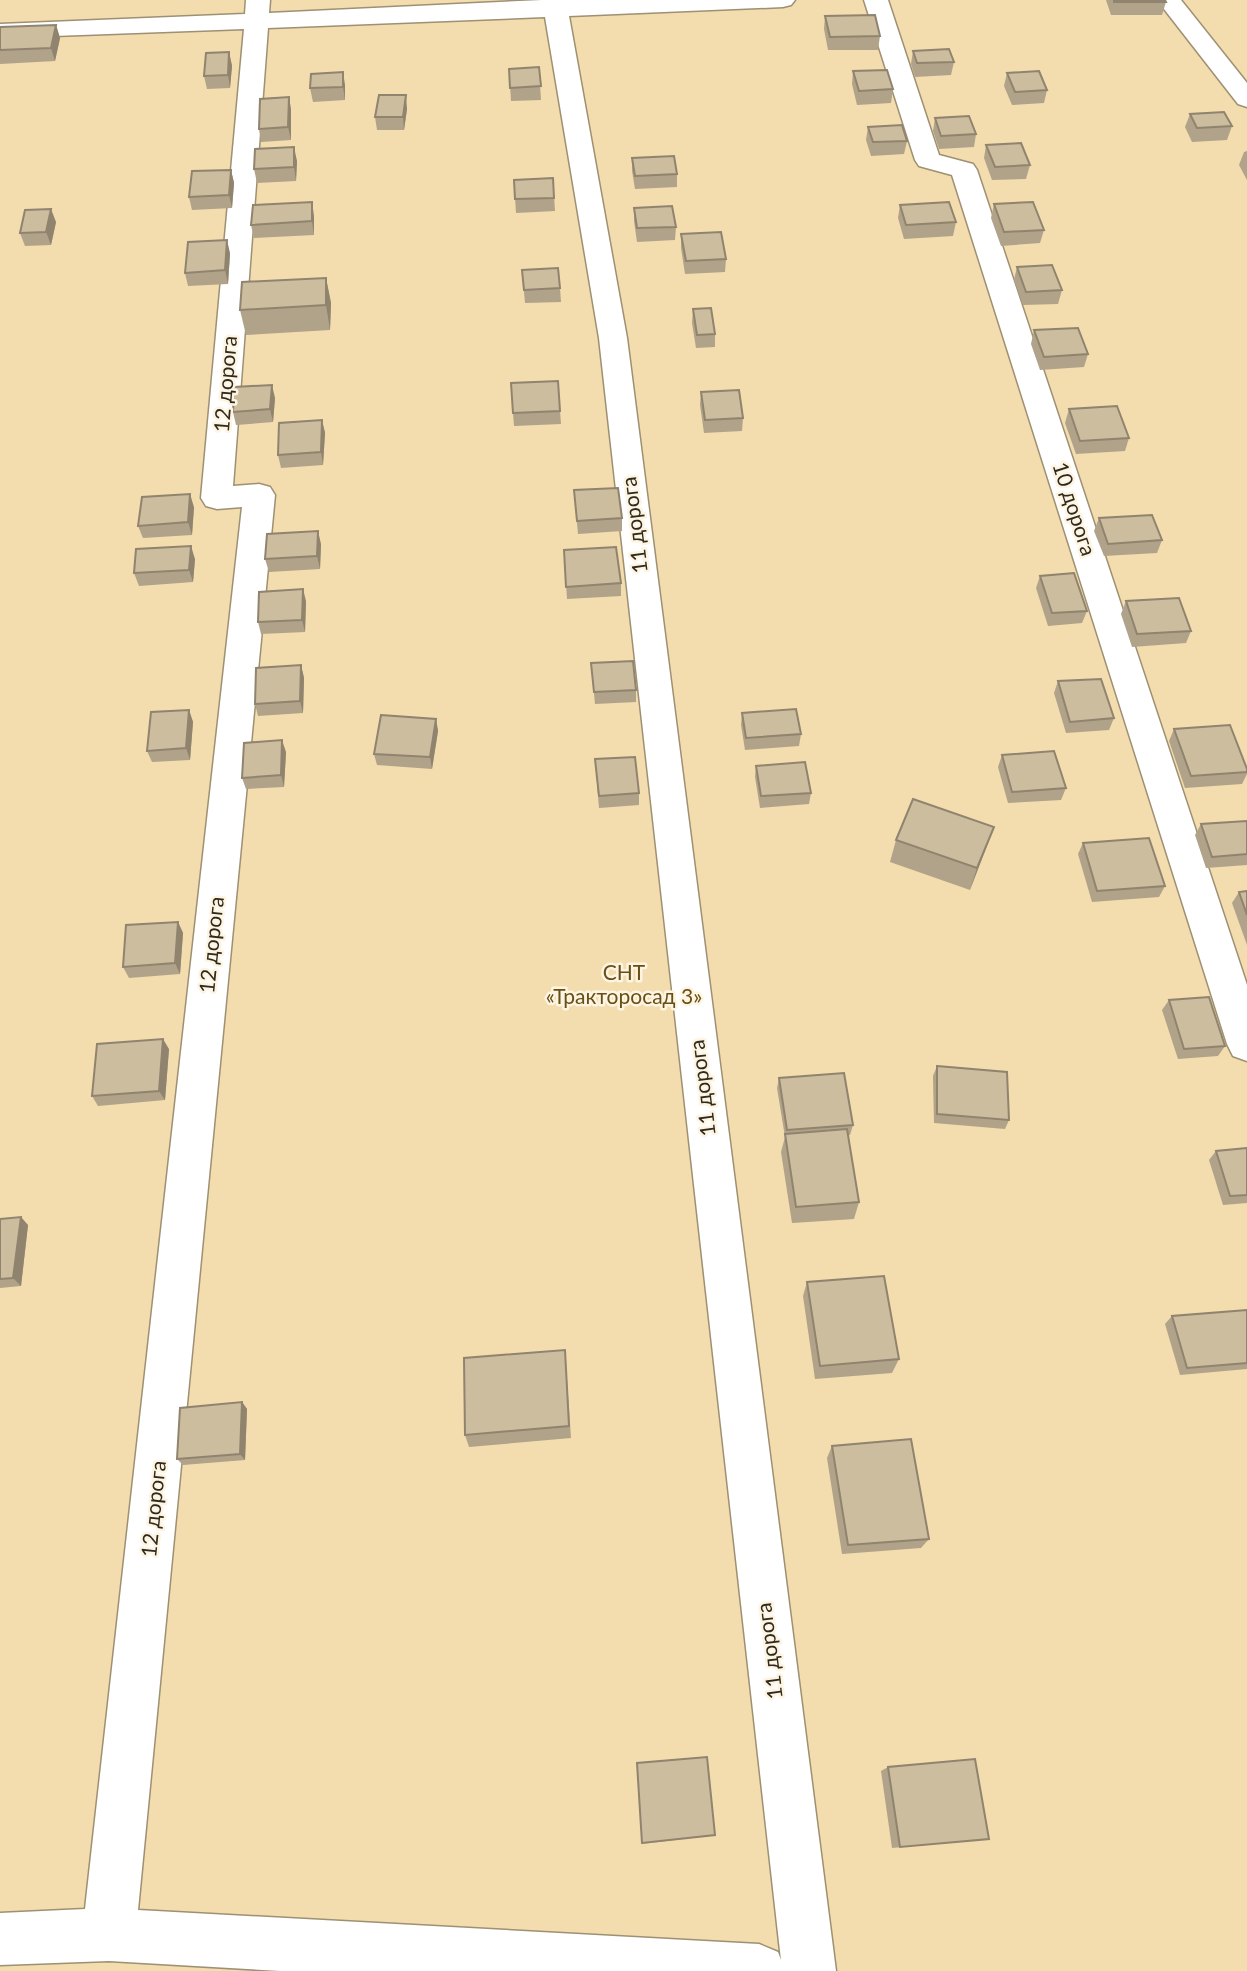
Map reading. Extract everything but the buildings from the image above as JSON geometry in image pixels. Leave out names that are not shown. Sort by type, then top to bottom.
[{"type":"street","points":[[0,32],[256,10],[783,0]]},
{"type":"street","name":"10 дорога","points":[[876,0],[928,160],[964,170],[1247,1044]]},
{"type":"street","points":[[1169,0],[1247,99]]},
{"type":"street","name":"11 дорога","points":[[554,5],[613,338],[809,1971]]},
{"type":"street","name":"12 дорога","points":[[109,1935],[259,495],[217,498],[256,10]]},
{"type":"street","points":[[0,1939],[109,1935],[759,1971]]},
{"type":"green space","name":"СНТ «Тракторосад 3»","points":[[0,0],[1247,0],[1247,1971],[0,1971]]}]
